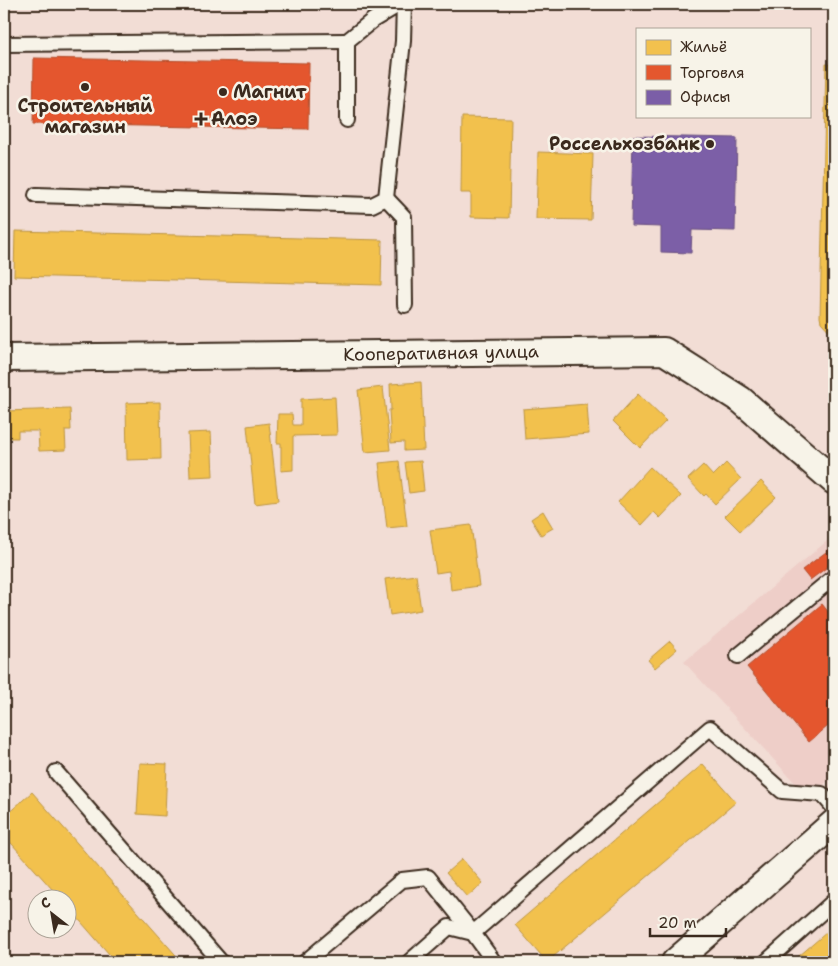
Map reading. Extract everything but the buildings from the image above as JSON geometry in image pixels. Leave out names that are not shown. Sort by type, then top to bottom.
[{"type":"street","name":"Кооперативная улица","points":[[4,358],[664,351],[741,400],[834,482]]},
{"type":"street","points":[[675,962],[834,823]]},
{"type":"lane","points":[[4,44],[347,41],[373,20],[400,4]]},
{"type":"lane","points":[[404,4],[403,41],[386,198],[404,217],[405,305]]},
{"type":"lane","points":[[347,41],[347,120]]},
{"type":"lane","points":[[36,195],[372,205],[386,198]]},
{"type":"lane","points":[[738,656],[834,577]]},
{"type":"lane","points":[[473,933],[710,728],[782,791],[822,794],[834,808]]},
{"type":"lane","points":[[56,772],[221,962]]},
{"type":"lane","points":[[305,962],[402,880],[428,877],[494,962]]},
{"type":"lane","points":[[766,962],[834,901]]},
{"type":"lane","points":[[409,962],[449,928],[473,933]]},
{"type":"shaded area","points":[[834,535],[834,775],[809,798],[684,662]]},
{"type":"place","name":"Строительный магазин","points":[[85,87]]},
{"type":"place","name":"Магнит","points":[[223,92]]},
{"type":"place","name":"Алоэ","points":[[201,119]]},
{"type":"place","name":"Россельхозбанк","points":[[710,144]]}]
